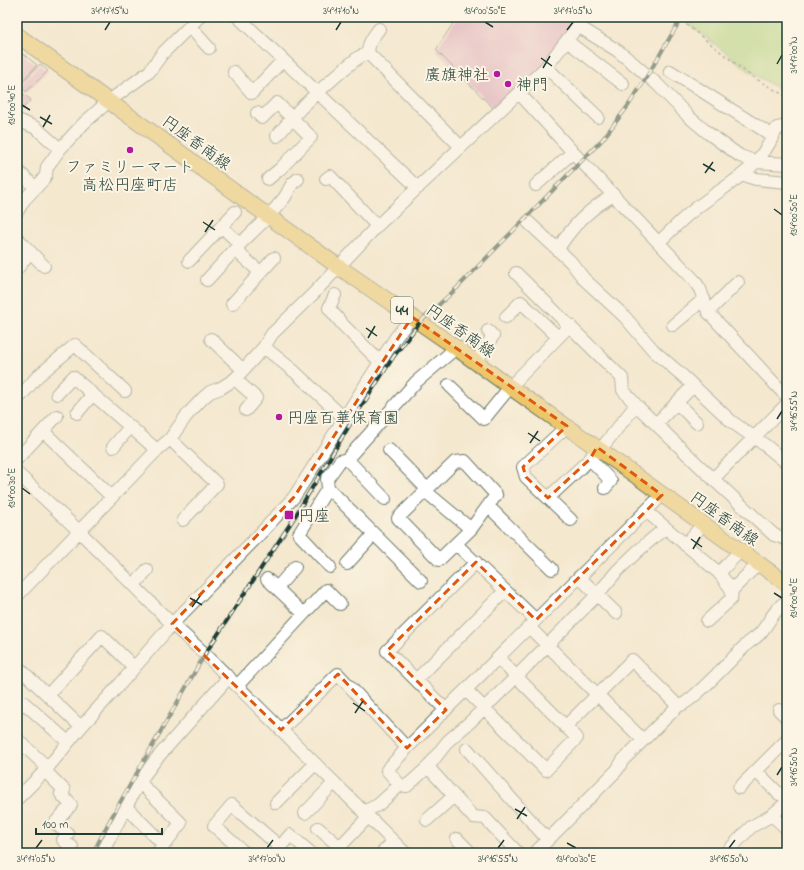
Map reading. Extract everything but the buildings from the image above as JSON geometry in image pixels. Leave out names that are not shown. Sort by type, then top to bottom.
[{"type":"main road","name":"円座香南線","points":[[17,35],[338,266],[567,426],[596,452],[662,495],[787,584]]},
{"type":"street","points":[[17,212],[21,199],[36,188],[46,175],[47,167],[60,149],[84,123],[109,101],[149,72],[162,54],[199,17]]},
{"type":"street","points":[[238,17],[418,188]]},
{"type":"street","points":[[17,596],[157,450],[170,439],[187,415],[203,398],[210,392],[221,388],[235,379],[264,347],[272,334],[314,294],[338,266],[377,226],[546,67],[580,21],[657,84],[689,118],[740,156],[757,162],[787,164]]},
{"type":"street","points":[[190,27],[209,48]]},
{"type":"street","points":[[379,29],[371,40],[368,47],[368,53],[461,147]]},
{"type":"street","points":[[566,41],[623,84]]},
{"type":"street","points":[[277,136],[300,108],[344,69],[359,57],[368,53]]},
{"type":"street","points":[[234,72],[252,93],[283,60]]},
{"type":"street","points":[[546,67],[598,118]]},
{"type":"street","points":[[670,71],[773,136]]},
{"type":"street","points":[[519,93],[694,280],[700,289],[708,312],[787,397]]},
{"type":"street","points":[[257,113],[262,118],[277,103],[311,137],[280,169],[268,179]]},
{"type":"street","points":[[17,121],[36,128],[60,149]]},
{"type":"street","points":[[659,242],[694,209],[743,175],[757,162],[777,128],[783,127],[787,129]]},
{"type":"street","points":[[536,185],[573,152]]},
{"type":"street","points":[[207,280],[268,216],[285,197],[295,182],[280,169]]},
{"type":"street","points":[[17,170],[36,188]]},
{"type":"street","points":[[743,175],[756,179],[787,182]]},
{"type":"street","points":[[326,179],[330,176],[377,226]]},
{"type":"street","points":[[558,250],[567,234],[580,220],[599,204],[614,195]]},
{"type":"street","points":[[189,261],[235,212]]},
{"type":"street","points":[[528,222],[571,262],[584,279],[624,316],[654,351],[732,422],[765,445],[787,463]]},
{"type":"street","points":[[222,227],[237,247],[260,272]]},
{"type":"street","points":[[17,238],[44,266]]},
{"type":"street","points":[[17,269],[30,252]]},
{"type":"street","points":[[232,304],[274,258]]},
{"type":"street","points":[[516,273],[622,378],[622,390],[636,405],[774,535],[787,539]]},
{"type":"street","points":[[708,312],[738,282]]},
{"type":"street","points":[[335,295],[329,308],[343,325],[380,362]]},
{"type":"street","points":[[673,325],[704,299]]},
{"type":"street","points":[[506,316],[521,302],[558,338]]},
{"type":"street","points":[[17,799],[46,770],[68,742],[172,624],[294,497],[396,337],[412,317]]},
{"type":"street","points":[[449,385],[484,419],[510,387],[570,325]]},
{"type":"street","points":[[476,362],[493,336],[488,331]]},
{"type":"street","points":[[211,339],[243,370]]},
{"type":"street","points":[[17,400],[38,376],[75,345],[125,391]]},
{"type":"street","points":[[264,347],[295,372],[344,418]]},
{"type":"street","points":[[330,567],[299,534],[328,488],[327,479],[340,462],[347,459],[416,382],[456,348]]},
{"type":"street","points":[[57,394],[74,377],[157,450]]},
{"type":"street","points":[[235,379],[256,398],[246,410]]},
{"type":"street","points":[[656,424],[690,389]]},
{"type":"street","points":[[77,413],[93,394]]},
{"type":"street","points":[[677,403],[697,423]]},
{"type":"street","points":[[713,479],[787,404]]},
{"type":"street","points":[[548,498],[596,452],[636,405]]},
{"type":"street","points":[[17,459],[57,416]]},
{"type":"street","points":[[567,426],[523,467],[526,477],[571,520]]},
{"type":"street","points":[[113,447],[130,427]]},
{"type":"street","points":[[43,431],[112,497]]},
{"type":"street","points":[[170,439],[217,484],[183,520]]},
{"type":"street","points":[[389,450],[426,490],[470,529]]},
{"type":"street","points":[[596,452],[611,481],[604,488]]},
{"type":"street","points":[[347,459],[385,499]]},
{"type":"street","points":[[465,461],[496,495],[488,506],[470,529],[439,560],[398,518],[455,462],[465,461]]},
{"type":"street","points":[[17,473],[79,531],[405,853]]},
{"type":"street","points":[[328,488],[421,581]]},
{"type":"street","points":[[662,495],[407,748],[387,770],[400,785],[407,786],[428,767],[448,741],[470,722],[516,677],[597,595],[628,560],[664,528]]},
{"type":"street","points":[[488,506],[552,570]]},
{"type":"street","points":[[646,511],[664,528],[719,573],[732,590]]},
{"type":"street","points":[[685,545],[703,524]]},
{"type":"street","points":[[347,564],[374,534]]},
{"type":"street","points":[[456,544],[505,591],[547,645],[643,740]]},
{"type":"street","points":[[719,573],[740,551]]},
{"type":"street","points":[[446,710],[388,651],[476,562]]},
{"type":"street","points":[[707,621],[731,599],[732,590],[758,564]]},
{"type":"street","points":[[277,588],[295,567]]},
{"type":"street","points":[[134,585],[147,570]]},
{"type":"street","points":[[579,578],[616,613]]},
{"type":"street","points":[[267,579],[304,614]]},
{"type":"street","points":[[102,853],[138,782],[157,758],[304,614],[326,590],[340,604]]},
{"type":"street","points":[[416,680],[505,591]]},
{"type":"street","points":[[535,853],[617,770],[623,760],[643,740],[678,706],[681,706],[695,695],[746,645],[762,632],[782,604],[787,601]]},
{"type":"street","points":[[48,695],[102,636],[134,667]]},
{"type":"street","points":[[466,690],[546,770],[577,738],[498,658]]},
{"type":"street","points":[[565,727],[632,660],[678,706]]},
{"type":"street","points":[[17,666],[81,727]]},
{"type":"street","points":[[281,730],[338,674],[407,748]]},
{"type":"street","points":[[17,708],[23,702],[68,742]]},
{"type":"street","points":[[17,739],[64,790],[61,794],[71,805],[55,824],[68,834],[63,840],[72,848],[66,853]]},
{"type":"street","points":[[739,788],[787,740]]},
{"type":"street","points":[[467,749],[548,840]]},
{"type":"street","points":[[276,803],[315,764]]},
{"type":"street","points":[[428,767],[473,817],[485,818],[518,853]]},
{"type":"street","points":[[756,771],[778,794],[787,794]]},
{"type":"street","points":[[126,806],[161,849],[181,823],[138,782]]},
{"type":"street","points":[[305,814],[334,783]]},
{"type":"street","points":[[318,828],[337,850],[366,814],[400,785]]},
{"type":"street","points":[[428,820],[454,796]]},
{"type":"street","points":[[726,853],[751,827],[772,815],[787,802]]},
{"type":"street","points":[[245,853],[214,826],[232,805],[278,850],[290,835],[311,853]]},
{"type":"street","points":[[772,815],[787,829]]},
{"type":"street","points":[[457,839],[471,853]]},
{"type":"street","points":[[382,853],[393,842]]},
{"type":"path","points":[[677,17],[751,76],[787,97]]},
{"type":"highlighted area","points":[[412,317],[567,426],[523,467],[526,477],[548,498],[590,459],[597,447],[662,495],[536,620],[476,562],[387,651],[446,710],[407,748],[338,674],[281,730],[172,624],[294,497]]},
{"type":"green space","points":[[680,17],[787,17],[787,94],[752,73]]},
{"type":"railway","points":[[93,853],[110,820],[205,654],[294,518],[349,426],[394,356],[420,322],[457,288],[602,140],[628,106],[643,83],[682,17]]},
{"type":"place","name":"廣旗神社","points":[[497,74]]},
{"type":"place","name":"神門","points":[[508,84]]},
{"type":"place","name":"ファミリーマート 高松円座町店","points":[[130,150]]},
{"type":"place","name":"円座百華保育園","points":[[279,417]]},
{"type":"place","name":"円座","points":[[289,515]]}]
